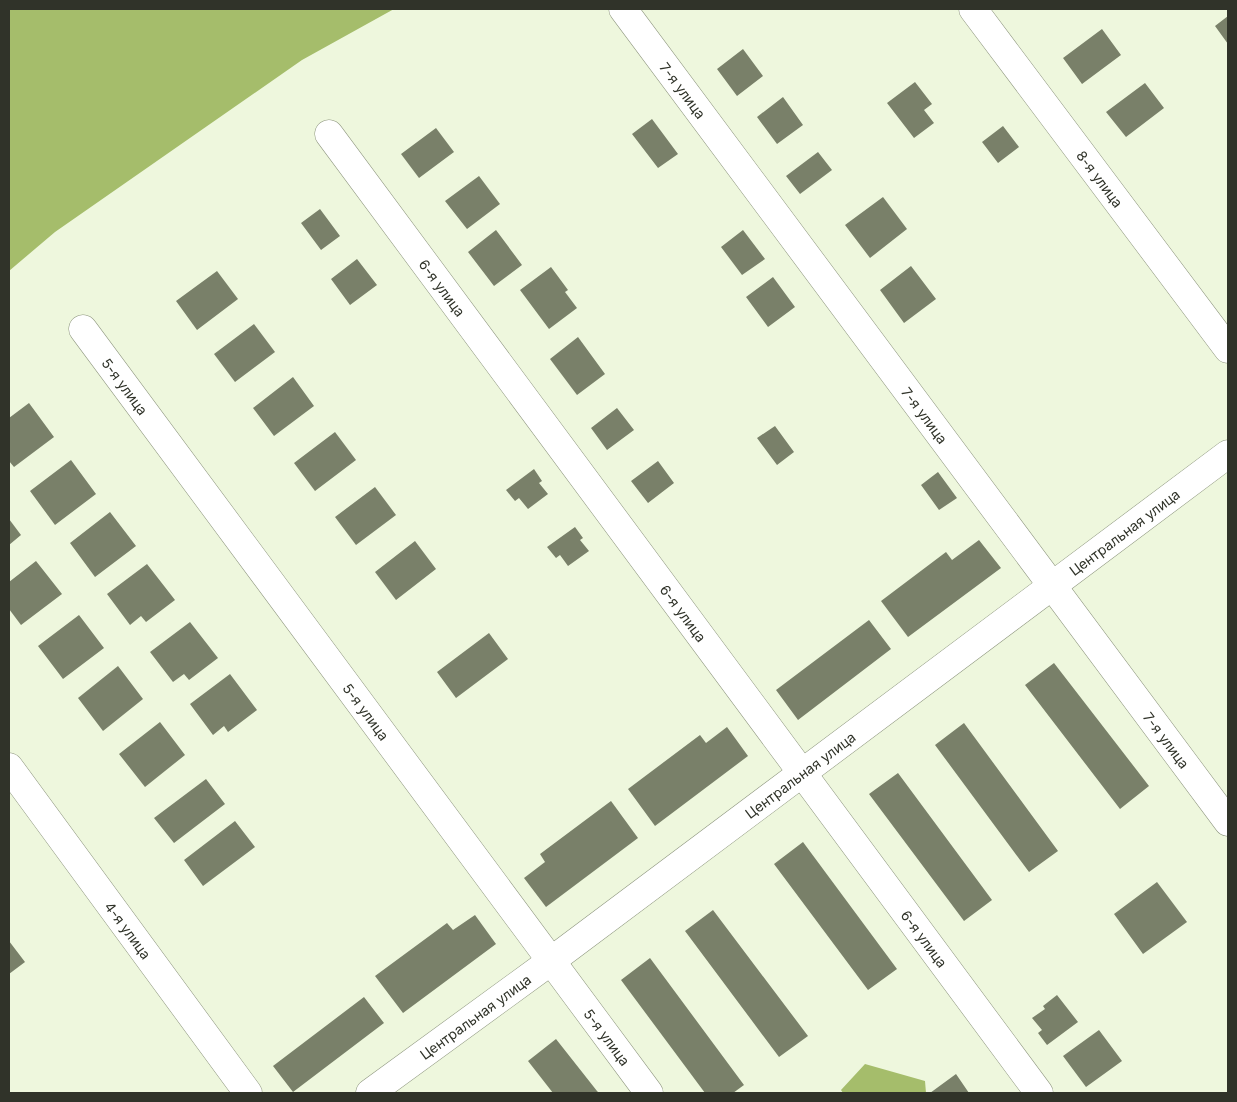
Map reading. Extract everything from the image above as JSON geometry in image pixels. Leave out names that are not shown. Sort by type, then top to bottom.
[{"type":"street","name":"7-я улица","points":[[623,9],[1228,822]]},
{"type":"street","name":"8-я улица","points":[[973,9],[1228,349]]},
{"type":"street","name":"6-я улица","points":[[330,134],[1039,1093]]},
{"type":"street","name":"5-я улица","points":[[83,329],[649,1093]]},
{"type":"street","name":"Центральная улица","points":[[370,1093],[551,961],[1228,454]]},
{"type":"street","name":"4-я улица","points":[[9,767],[248,1093]]},
{"type":"green space","points":[[9,9],[394,9],[302,60],[55,232],[9,271]]},
{"type":"green space","points":[[865,1064],[925,1081],[926,1093],[843,1093],[841,1090]]},
{"type":"building","points":[[1228,16],[1228,44],[1215,26]]},
{"type":"building","points":[[1102,29],[1121,55],[1082,84],[1063,58]]},
{"type":"building","points":[[743,49],[763,76],[737,96],[717,69]]},
{"type":"building","points":[[915,82],[932,104],[924,110],[934,123],[914,138],[887,103]]},
{"type":"building","points":[[1145,83],[1164,108],[1126,137],[1106,112]]},
{"type":"building","points":[[783,97],[803,125],[777,144],[757,117]]},
{"type":"building","points":[[652,119],[678,154],[658,168],[632,134]]},
{"type":"building","points":[[1003,126],[1019,147],[998,163],[982,142]]},
{"type":"building","points":[[436,128],[454,152],[419,178],[401,154]]},
{"type":"building","points":[[818,152],[832,170],[800,194],[786,176]]},
{"type":"building","points":[[479,176],[500,204],[467,229],[445,201]]},
{"type":"building","points":[[883,197],[907,229],[870,258],[845,225]]},
{"type":"building","points":[[320,209],[340,236],[321,250],[301,223]]},
{"type":"building","points":[[496,230],[522,265],[494,286],[468,252]]},
{"type":"building","points":[[743,230],[765,259],[742,275],[721,247]]},
{"type":"building","points":[[357,259],[377,285],[350,305],[331,279]]},
{"type":"building","points":[[911,266],[936,299],[904,323],[880,290]]},
{"type":"building","points":[[551,267],[568,290],[565,292],[577,308],[549,329],[520,290]]},
{"type":"building","points":[[217,271],[238,299],[197,330],[176,301]]},
{"type":"building","points":[[773,277],[795,307],[768,327],[746,297]]},
{"type":"building","points":[[254,324],[275,352],[235,382],[214,354]]},
{"type":"building","points":[[578,337],[605,374],[577,395],[550,359]]},
{"type":"building","points":[[293,377],[314,406],[274,436],[253,408]]},
{"type":"building","points":[[29,403],[54,437],[14,467],[9,461],[9,418]]},
{"type":"building","points":[[617,408],[634,430],[607,450],[591,428]]},
{"type":"building","points":[[775,426],[794,452],[777,465],[757,438]]},
{"type":"building","points":[[335,432],[356,460],[315,491],[294,463]]},
{"type":"building","points":[[71,460],[96,494],[55,525],[30,491]]},
{"type":"building","points":[[658,461],[674,483],[648,503],[631,481]]},
{"type":"building","points":[[534,469],[542,481],[539,483],[548,494],[528,509],[519,498],[515,501],[506,490]]},
{"type":"building","points":[[938,472],[957,498],[939,510],[921,485]]},
{"type":"building","points":[[375,487],[396,515],[356,545],[335,517]]},
{"type":"building","points":[[110,512],[136,546],[95,577],[70,543]]},
{"type":"building","points":[[9,519],[21,535],[9,545]]},
{"type":"building","points":[[575,527],[583,538],[580,540],[589,551],[568,566],[560,555],[556,558],[547,547]]},
{"type":"building","points":[[979,540],[1001,568],[908,637],[881,601],[946,552],[952,560]]},
{"type":"building","points":[[415,541],[436,569],[396,600],[375,572]]},
{"type":"building","points":[[36,561],[62,594],[21,625],[9,609],[9,582]]},
{"type":"building","points":[[147,564],[175,600],[146,622],[141,616],[130,625],[107,594]]},
{"type":"building","points":[[79,615],[104,648],[63,679],[38,646]]},
{"type":"building","points":[[869,620],[891,649],[798,720],[776,690]]},
{"type":"building","points":[[190,622],[218,658],[189,680],[184,674],[173,682],[150,652]]},
{"type":"building","points":[[489,633],[508,659],[456,698],[437,672]]},
{"type":"building","points":[[1054,663],[1149,786],[1120,809],[1025,685]]},
{"type":"building","points":[[118,666],[143,699],[103,731],[78,698]]},
{"type":"building","points":[[230,674],[257,710],[228,732],[224,726],[213,735],[190,704]]},
{"type":"building","points":[[160,722],[185,755],[145,787],[119,754]]},
{"type":"building","points":[[964,723],[1058,851],[1029,872],[935,745]]},
{"type":"building","points":[[727,727],[748,756],[655,826],[628,789],[700,735],[706,743]]},
{"type":"building","points":[[898,773],[992,900],[964,921],[869,794]]},
{"type":"building","points":[[206,779],[225,804],[174,843],[154,818]]},
{"type":"building","points":[[611,801],[638,838],[546,907],[524,878],[545,862],[540,854]]},
{"type":"building","points":[[235,821],[255,847],[203,886],[184,860]]},
{"type":"building","points":[[803,842],[897,969],[868,990],[774,864]]},
{"type":"building","points":[[1157,882],[1187,922],[1143,954],[1114,914]]},
{"type":"building","points":[[713,910],[808,1036],[779,1057],[685,931]]},
{"type":"building","points":[[475,915],[496,944],[403,1013],[375,976],[447,923],[453,930]]},
{"type":"building","points":[[9,941],[25,962],[9,974]]},
{"type":"building","points":[[650,958],[744,1085],[733,1093],[705,1093],[621,980]]},
{"type":"building","points":[[1057,995],[1078,1022],[1047,1045],[1038,1033],[1042,1030],[1032,1018],[1045,1009],[1043,1006]]},
{"type":"building","points":[[364,997],[384,1023],[293,1092],[273,1066]]},
{"type":"building","points":[[1099,1030],[1122,1061],[1086,1087],[1063,1056]]},
{"type":"building","points":[[556,1039],[599,1093],[553,1093],[528,1061]]},
{"type":"building","points":[[956,1074],[969,1093],[930,1093]]}]
